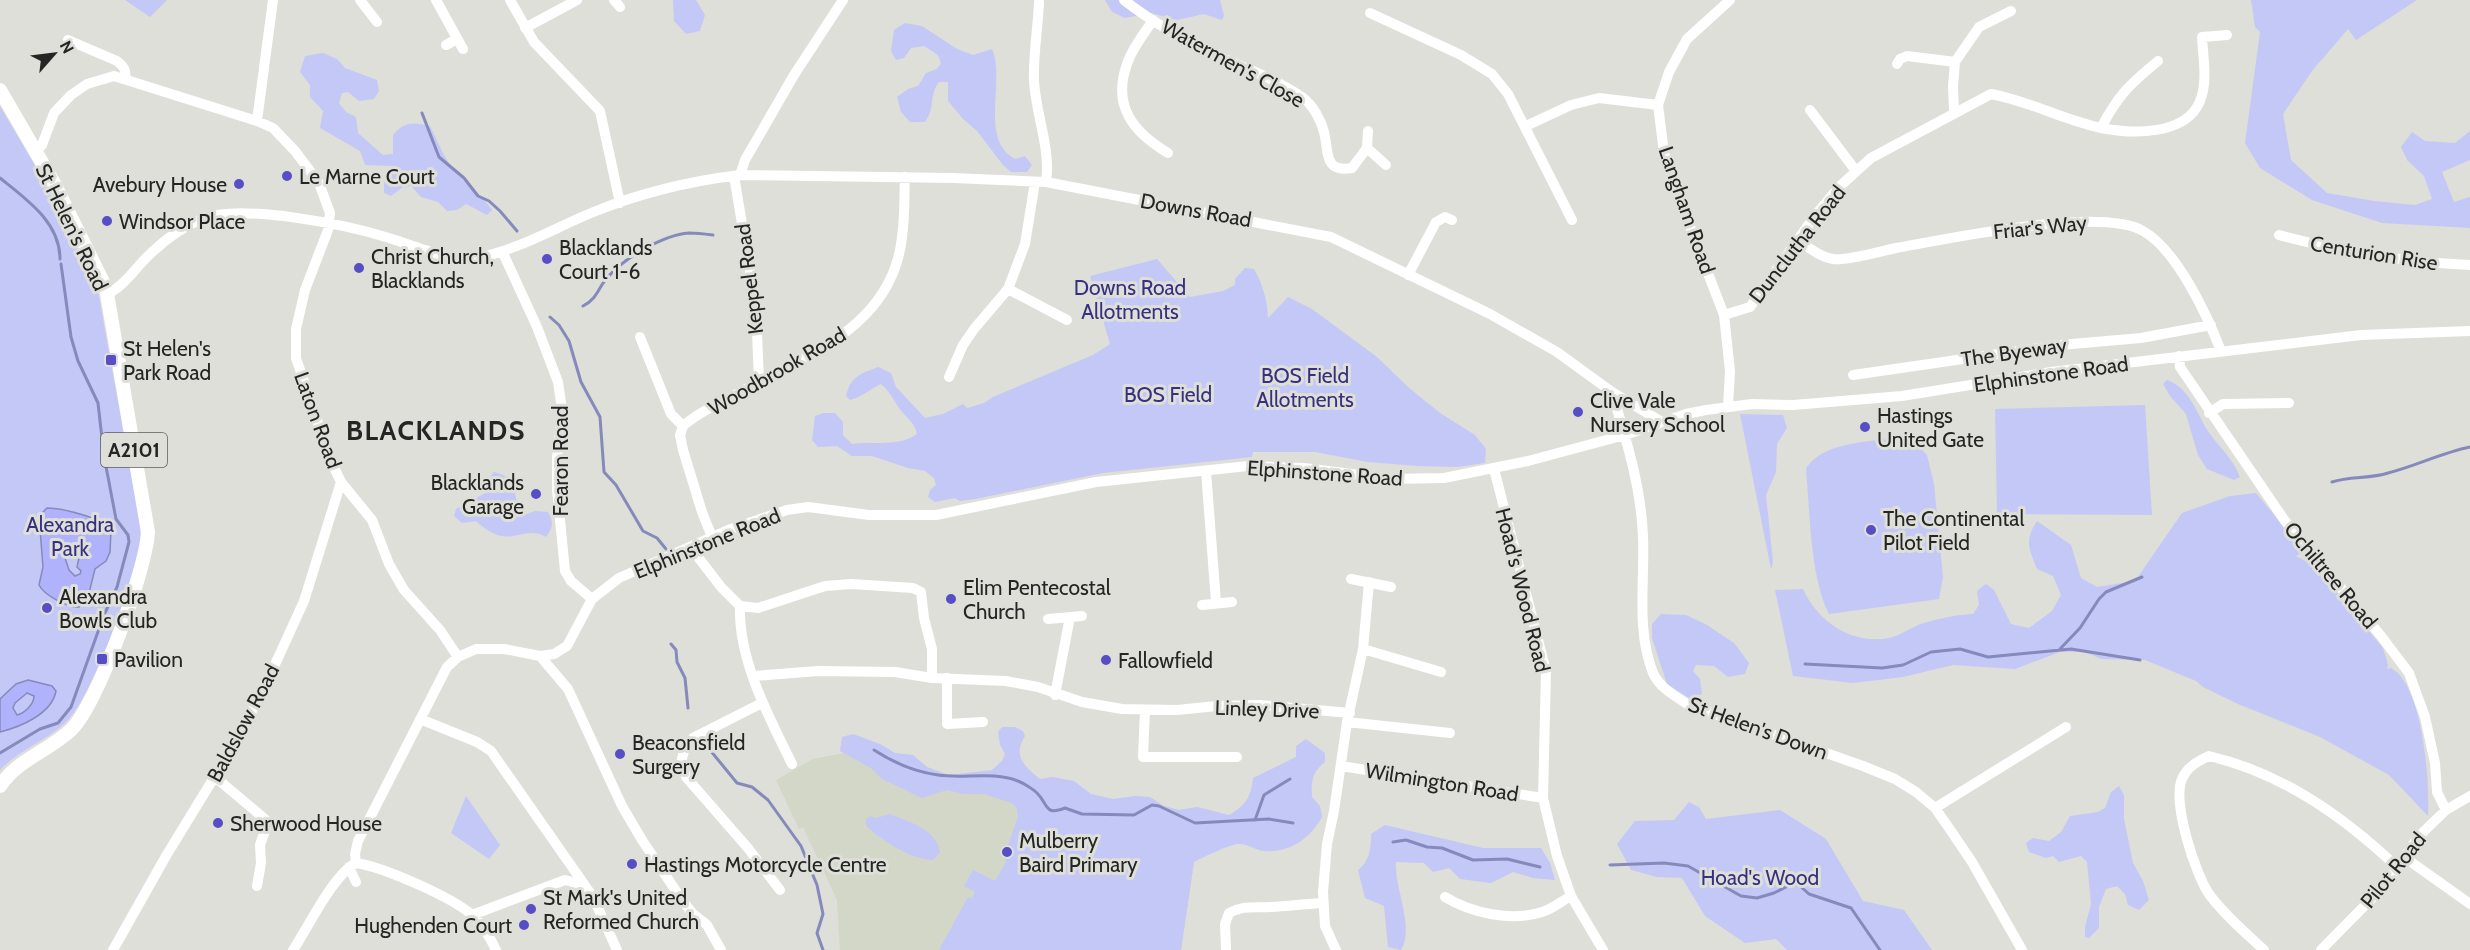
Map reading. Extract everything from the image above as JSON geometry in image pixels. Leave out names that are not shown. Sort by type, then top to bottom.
[{"type":"main road","name":"St Helen's Road","points":[[0,90],[76,225],[107,294],[147,523],[146,553],[118,634],[82,716],[66,733],[15,769],[0,786]]},
{"type":"street","points":[[257,121],[273,0]]},
{"type":"street","points":[[360,0],[376,15]]},
{"type":"street","points":[[436,0],[463,49]]},
{"type":"street","points":[[510,0],[525,28],[543,52],[600,111],[620,203]]},
{"type":"street","points":[[525,28],[577,0]]},
{"type":"street","points":[[107,294],[115,291],[147,256],[174,234],[203,218],[223,214],[330,222],[369,231],[444,256],[480,257],[502,251],[620,203],[716,177],[737,175],[794,75],[843,0]]},
{"type":"street","name":"Watermen's Close","points":[[1124,0],[1204,50],[1244,66],[1308,101],[1324,132],[1326,154],[1331,164],[1341,170],[1352,168],[1367,148]]},
{"type":"street","name":"Langham Road","points":[[1728,407],[1730,371],[1724,315],[1674,185],[1664,153],[1658,105],[1669,72],[1687,39],[1730,0]]},
{"type":"street","points":[[949,377],[963,345],[1008,289],[1025,244],[1040,182],[1048,165],[1034,80],[1039,6],[1050,10]]},
{"type":"street","points":[[1954,112],[1955,62],[1979,27],[2011,11]]},
{"type":"street","points":[[1370,13],[1461,55],[1492,74],[1508,94],[1526,126],[1572,220]]},
{"type":"street","name":"Watermen's Close","points":[[1153,20],[1127,63],[1122,84],[1123,99],[1130,119],[1141,135],[1168,153]]},
{"type":"street","points":[[2158,61],[2116,99],[2101,128],[2165,129],[2182,122],[2195,111],[2201,99],[2204,81],[2202,37],[2227,35]]},
{"type":"street","points":[[446,45],[457,39]]},
{"type":"street","points":[[68,40],[117,61],[123,66],[126,73],[125,79]]},
{"type":"street","points":[[1897,64],[1900,59],[1907,56],[1955,62]]},
{"type":"street","points":[[35,152],[42,145],[54,113],[71,96],[100,79],[114,76],[273,128],[314,176],[328,205],[330,222]]},
{"type":"street","name":"Dunclutha Road","points":[[1724,315],[1750,307],[1814,217],[1856,171],[1871,158],[1954,112],[1991,94],[2101,128]]},
{"type":"street","points":[[1526,126],[1571,105],[1599,98],[1658,105]]},
{"type":"street","points":[[1810,110],[1856,171]]},
{"type":"street","points":[[1368,131],[1367,148],[1386,165]]},
{"type":"street","name":"Downs Road","points":[[737,175],[905,177],[1040,182],[1331,237],[1490,314],[1557,352],[1612,392],[1662,422]]},
{"type":"street","name":"Keppel Road","points":[[737,175],[756,307],[759,382]]},
{"type":"street","name":"Woodbrook Road","points":[[683,426],[712,406],[827,346],[856,325],[880,300],[891,281],[902,239],[905,177]]},
{"type":"street","points":[[1408,274],[1436,222],[1445,217],[1452,220]]},
{"type":"street","name":"Friar's Way","points":[[1797,239],[1810,249],[1834,259],[1957,237],[2091,221],[2118,222],[2143,230],[2169,252],[2211,325],[2221,351]]},
{"type":"street","name":"Laton Road","points":[[330,222],[299,309],[296,358],[331,461],[341,482],[372,520],[389,564],[404,591],[440,630],[458,657]]},
{"type":"street","name":"Centurion Rise","points":[[2279,235],[2340,249],[2439,264],[2470,266]]},
{"type":"street","name":"Fearon Road","points":[[502,251],[537,327],[558,382],[562,410],[557,458],[557,489],[565,571],[571,581],[592,599]]},
{"type":"street","points":[[1008,289],[1060,320]]},
{"type":"street","name":"The Byeway","points":[[1853,375],[2060,345],[2141,338],[2211,325]]},
{"type":"street","name":"Elphinstone Road","points":[[540,656],[554,654],[567,646],[592,599],[619,578],[712,537],[769,514],[787,510],[808,507],[869,515],[936,514],[1096,482],[1279,466],[1392,479],[1425,479],[1494,469],[1625,435],[1686,414],[1728,407],[1902,396],[2051,372],[2361,335],[2470,331]]},
{"type":"street","points":[[640,337],[671,414],[683,426],[680,435],[683,450],[712,537]]},
{"type":"street","name":"Ochiltree Road","points":[[2179,356],[2180,368],[2285,521],[2409,673],[2425,717],[2435,763],[2437,792],[2446,810]]},
{"type":"street","points":[[1612,392],[1625,435]]},
{"type":"street","points":[[2209,413],[2223,404],[2289,403]]},
{"type":"street","name":"St Helen's Down","points":[[1625,435],[1638,493],[1643,534],[1644,620],[1648,656],[1654,676],[1666,690],[1687,704],[1863,766],[1916,792],[1935,808],[1972,862],[2022,950]]},
{"type":"street","name":"Hoad's Wood Road","points":[[1494,469],[1546,671],[1543,798],[1557,856],[1571,896],[1603,950]]},
{"type":"street","points":[[1206,471],[1216,602]]},
{"type":"street","name":"Baldslow Road","points":[[113,950],[165,856],[240,735],[304,601],[341,482]]},
{"type":"street","points":[[691,548],[721,587],[740,606],[758,608],[825,586],[851,584],[913,588],[921,592],[932,649],[932,678]]},
{"type":"street","points":[[1351,579],[1391,586]]},
{"type":"street","points":[[1370,582],[1363,649],[1348,718],[1450,733]]},
{"type":"street","points":[[1202,605],[1232,602]]},
{"type":"street","points":[[740,606],[740,621],[762,703],[792,764]]},
{"type":"street","points":[[1048,619],[1076,617],[1055,695]]},
{"type":"street","points":[[356,882],[353,865],[358,841],[447,667],[458,657],[476,649],[489,648],[540,656],[568,689],[622,806],[641,838],[682,900],[693,914],[707,925],[722,950]]},
{"type":"street","points":[[1363,649],[1441,672]]},
{"type":"street","name":"Linley Drive","points":[[754,676],[801,672],[895,672],[932,678],[1006,681],[1038,687],[1055,695],[1082,702],[1145,710],[1260,705],[1348,718],[1327,844],[1323,903],[1325,926],[1336,950]]},
{"type":"street","points":[[947,678],[947,724],[983,722]]},
{"type":"street","points":[[762,703],[693,738],[685,748],[681,762],[686,777],[747,847],[780,890]]},
{"type":"street","points":[[1145,710],[1143,757],[1237,757]]},
{"type":"street","points":[[420,719],[477,742],[491,751],[593,897],[617,950]]},
{"type":"street","points":[[1935,808],[2066,727]]},
{"type":"street","points":[[2264,950],[2210,895],[2195,868],[2179,802],[2182,779],[2193,764],[2209,756],[2232,761],[2264,774],[2330,810],[2397,867]]},
{"type":"street","name":"Wilmington Road","points":[[1341,766],[1543,798]]},
{"type":"street","points":[[215,777],[266,820],[267,825],[260,845],[261,863],[257,886]]},
{"type":"street","name":"Pilot Road","points":[[2321,950],[2382,888],[2419,836],[2446,810],[2470,796]]},
{"type":"street","points":[[2404,857],[2470,904]]},
{"type":"street","points":[[565,858],[568,873],[565,880]]},
{"type":"street","points":[[353,865],[385,869],[461,907],[483,926],[496,950]]},
{"type":"street","points":[[293,950],[334,883],[353,865]]},
{"type":"street","points":[[472,915],[565,880],[584,885]]},
{"type":"street","points":[[1445,897],[1460,906],[1517,917],[1543,912],[1571,896]]},
{"type":"street","points":[[1226,950],[1225,924],[1229,913],[1248,906],[1323,903]]},
{"type":"shaded area","points":[[47,508],[62,510],[91,518],[111,530],[110,552],[106,561],[95,569],[88,597],[79,607],[57,600],[39,585],[43,567],[39,516]],"holes":[[[73,544],[81,549],[77,567],[81,571],[75,576],[69,570],[63,552],[65,548]]]},
{"type":"shaded area","points":[[28,680],[52,686],[56,691],[42,713],[17,727],[0,732],[0,699],[16,684]],"holes":[[[27,693],[34,696],[29,708],[17,715],[13,708],[15,703]]]},
{"type":"shaded area","name":"Mulberry Baird Primary","points":[[865,749],[926,785],[986,776],[1194,862],[1181,950],[840,950],[837,900],[803,827],[799,829],[776,780],[813,759]]},
{"type":"green space","points":[[125,0],[167,0],[150,17]]},
{"type":"green space","points":[[673,0],[696,0],[705,15],[700,31],[686,34],[674,21]]},
{"type":"green space","points":[[1105,0],[1220,0],[1224,16],[1222,20],[1204,14],[1177,20],[1151,13],[1125,18],[1112,12]]},
{"type":"green space","points":[[2251,0],[2417,0],[2356,40],[2348,29],[2312,71],[2283,114],[2291,160],[2327,193],[2415,205],[2432,199],[2424,176],[2407,160],[2401,147],[2412,132],[2425,141],[2455,143],[2470,131],[2470,160],[2442,172],[2454,202],[2470,197],[2470,228],[2382,223],[2312,200],[2260,168],[2245,143],[2260,32],[2255,27]]},
{"type":"green space","points":[[905,23],[922,26],[957,49],[973,55],[992,49],[996,77],[995,124],[998,139],[1005,150],[1016,159],[1025,156],[1032,165],[1027,172],[1011,172],[1003,165],[977,131],[948,101],[948,82],[939,82],[936,87],[925,122],[910,122],[901,112],[897,97],[908,89],[918,86],[926,73],[937,69],[941,63],[938,55],[924,46],[911,48],[904,58],[896,60],[891,51],[894,30]]},
{"type":"green space","points":[[323,53],[337,59],[345,68],[377,80],[379,91],[374,99],[359,101],[348,92],[342,93],[339,103],[346,112],[356,117],[358,133],[383,155],[393,154],[393,135],[401,127],[414,123],[430,126],[454,170],[492,210],[487,215],[466,204],[457,210],[447,211],[438,202],[421,197],[411,186],[403,187],[391,196],[384,193],[384,183],[392,166],[365,165],[360,151],[320,128],[323,111],[310,97],[310,85],[300,72],[305,56]]},
{"type":"green space","name":"Alexandra Park","points":[[0,106],[37,169],[98,291],[140,524],[140,547],[125,598],[96,672],[74,712],[64,724],[15,757],[0,770]]},
{"type":"green space","points":[[1157,259],[1190,297],[1223,291],[1235,285],[1235,279],[1245,268],[1254,269],[1264,292],[1268,318],[1288,297],[1312,309],[1377,357],[1408,387],[1440,413],[1475,435],[1486,449],[1485,463],[1457,467],[1417,466],[1368,462],[1315,452],[1253,452],[1252,457],[1103,473],[975,499],[960,501],[955,498],[935,502],[928,497],[930,490],[936,485],[934,478],[925,471],[872,456],[852,456],[837,446],[818,447],[812,440],[815,416],[823,413],[835,413],[843,422],[843,435],[852,444],[902,441],[917,434],[913,425],[881,384],[854,399],[850,400],[846,396],[857,377],[878,367],[891,373],[896,387],[925,418],[943,414],[963,404],[967,408],[984,403],[993,397],[1093,355],[1110,344],[1090,276]]},
{"type":"green space","points":[[2167,380],[2182,389],[2188,396],[2205,427],[2231,460],[2240,477],[2234,480],[2207,469],[2198,455],[2186,414],[2163,384]]},
{"type":"green space","points":[[2145,405],[2152,515],[1997,514],[1995,409]]},
{"type":"green space","points":[[1740,414],[1783,415],[1787,428],[1777,444],[1776,472],[1766,495],[1773,562],[1771,569]]},
{"type":"green space","name":"The Continental Pilot Field","points":[[1911,438],[1927,455],[1934,484],[1943,577],[1939,599],[1829,614],[1814,563],[1806,469],[1814,459],[1839,447],[1869,441]]},
{"type":"green space","points":[[494,472],[503,475],[513,485],[517,503],[524,515],[535,511],[548,512],[552,525],[546,537],[530,533],[515,536],[498,535],[476,521],[462,523],[454,516],[456,509],[489,491],[488,479]]},
{"type":"green space","points":[[2256,493],[2301,547],[2301,553],[2296,556],[2316,567],[2383,648],[2388,664],[2387,669],[2391,668],[2402,678],[2411,694],[2426,759],[2428,816],[2389,775],[2320,737],[2238,704],[2203,687],[2196,681],[2145,660],[2102,659],[2084,652],[2060,652],[2015,669],[1953,665],[1903,677],[1853,683],[1793,676],[1775,590],[1803,589],[1818,612],[1838,629],[1862,638],[1875,639],[1893,637],[1932,621],[1973,614],[1979,605],[1977,591],[1986,584],[1994,590],[2011,624],[2029,628],[2052,611],[2061,595],[2053,576],[2037,569],[2032,556],[2029,539],[2037,521],[2071,545],[2081,578],[2097,587],[2135,581],[2182,513],[2230,496]]},
{"type":"green space","points":[[1661,614],[1686,615],[1707,625],[1734,643],[1749,663],[1745,674],[1728,677],[1714,666],[1696,665],[1693,671],[1700,679],[1702,694],[1689,698],[1667,684],[1652,638],[1652,624]]},
{"type":"green space","points":[[1002,727],[1015,727],[1023,731],[1025,736],[1020,749],[1022,761],[1040,779],[1052,777],[1074,781],[1091,794],[1113,799],[1135,796],[1150,797],[1164,806],[1179,810],[1197,807],[1229,815],[1247,800],[1253,778],[1296,757],[1296,746],[1306,739],[1325,753],[1325,762],[1315,773],[1312,786],[1312,797],[1320,806],[1322,817],[1305,838],[1291,847],[1264,851],[1237,844],[1194,862],[1181,950],[939,950],[968,897],[972,898],[975,892],[964,886],[973,870],[995,881],[1006,862],[1004,857],[1018,817],[1017,809],[1012,803],[984,794],[963,794],[947,790],[922,798],[882,779],[871,768],[840,751],[842,737],[853,734],[880,744],[895,753],[913,755],[927,767],[949,775],[992,770],[1002,761],[1005,754],[1000,745],[998,732]]},
{"type":"green space","points":[[2119,786],[2124,795],[2124,819],[2133,863],[2143,881],[2149,900],[2139,910],[2128,905],[2125,894],[2117,886],[2106,889],[2099,907],[2099,928],[2089,938],[2085,937],[2091,904],[2087,862],[2081,856],[2059,862],[2053,856],[2046,858],[2029,852],[2026,843],[2033,838],[2049,841],[2061,832],[2070,816],[2098,812],[2105,808],[2111,792]]},
{"type":"green space","points":[[466,796],[500,845],[489,859],[451,833]]},
{"type":"green space","name":"Hoad's Wood","points":[[1689,802],[1699,807],[1706,819],[1780,810],[1826,839],[1863,901],[1904,910],[1932,950],[1787,950],[1776,939],[1745,943],[1705,916],[1682,878],[1657,877],[1631,870],[1617,844],[1635,821],[1674,820]]},
{"type":"green space","points":[[890,814],[928,833],[934,838],[940,853],[933,860],[906,853],[866,826],[866,819],[870,816],[876,818]]},
{"type":"green space","points":[[1385,825],[1483,848],[1541,848],[1550,863],[1555,880],[1533,878],[1513,872],[1491,883],[1460,879],[1449,868],[1433,872],[1424,863],[1396,862],[1405,919],[1405,941],[1401,950],[1388,947],[1384,906],[1365,898],[1358,870],[1367,858],[1371,834]]},
{"type":"waterway","points":[[422,113],[439,157],[464,178],[478,196],[489,201],[500,211],[517,231]]},
{"type":"waterway","points":[[0,178],[40,212],[54,234],[60,259]]},
{"type":"waterway","points":[[583,306],[594,297],[614,270],[645,249],[679,235],[689,233],[713,235]]},
{"type":"waterway","points":[[0,753],[40,729],[58,723],[71,707],[104,615],[117,587],[129,542],[128,535],[116,519],[104,456],[98,403],[78,361],[71,337],[61,264]]},
{"type":"waterway","points":[[550,317],[559,325],[569,341],[581,382],[600,417],[604,472],[616,485],[643,531],[657,538],[666,549]]},
{"type":"waterway","points":[[2332,482],[2381,475],[2470,447]]},
{"type":"waterway","points":[[2060,649],[2080,628],[2106,592],[2142,577]]},
{"type":"waterway","points":[[671,644],[676,650],[677,662],[685,678],[688,708]]},
{"type":"waterway","points":[[1805,664],[1882,668],[1903,665],[1931,652],[1960,649],[1988,657],[2071,649],[2140,660]]},
{"type":"waterway","points":[[701,745],[710,750],[737,783],[752,787],[768,800],[801,846],[817,885],[823,914],[817,933],[823,950]]},
{"type":"waterway","points":[[874,750],[905,766],[929,774],[999,776],[1018,781],[1035,791],[1053,811],[1065,808],[1082,814],[1134,815],[1152,805],[1195,823],[1269,819],[1293,823]]},
{"type":"waterway","points":[[1255,820],[1264,795],[1290,779]]},
{"type":"waterway","points":[[1393,842],[1406,840],[1427,847],[1442,848],[1473,860],[1507,859],[1540,867]]},
{"type":"waterway","points":[[1610,865],[1664,863],[1688,866],[1741,896],[1757,898],[1792,884],[1799,885],[1809,894],[1851,908],[1880,950]]},
{"type":"place","name":"Le Marne Court","points":[[287,176]]},
{"type":"place","name":"Avebury House","points":[[239,184]]},
{"type":"place","name":"Windsor Place","points":[[107,221]]},
{"type":"place","name":"Blacklands Court 1-6","points":[[547,259]]},
{"type":"place","name":"Christ Church, Blacklands","points":[[359,268]]},
{"type":"place","name":"St Helen's Park Road","points":[[111,360]]},
{"type":"place","name":"Clive Vale Nursery School","points":[[1578,412]]},
{"type":"place","name":"Hastings United Gate","points":[[1865,427]]},
{"type":"place","name":"Blacklands Garage","points":[[536,494]]},
{"type":"place","name":"The Continental Pilot Field","points":[[1871,530]]},
{"type":"place","name":"Elim Pentecostal Church","points":[[951,599]]},
{"type":"place","name":"Alexandra Bowls Club","points":[[47,608]]},
{"type":"place","name":"Pavilion","points":[[102,659]]},
{"type":"place","name":"Fallowfield","points":[[1106,660]]},
{"type":"place","name":"Beaconsfield Surgery","points":[[620,754]]},
{"type":"place","name":"Sherwood House","points":[[218,823]]},
{"type":"place","name":"Mulberry Baird Primary","points":[[1007,852]]},
{"type":"place","name":"Hastings Motorcycle Centre","points":[[632,864]]},
{"type":"place","name":"St Mark's United Reformed Church","points":[[531,909]]},
{"type":"place","name":"Hughenden Court","points":[[524,925]]},
{"type":"district","name":"BLACKLANDS","points":[[436,430]]},
{"type":"park label","name":"Downs Road Allotments","points":[[1130,299]]},
{"type":"park label","name":"BOS Field Allotments","points":[[1305,387]]},
{"type":"park label","name":"BOS Field","points":[[1168,394]]}]
